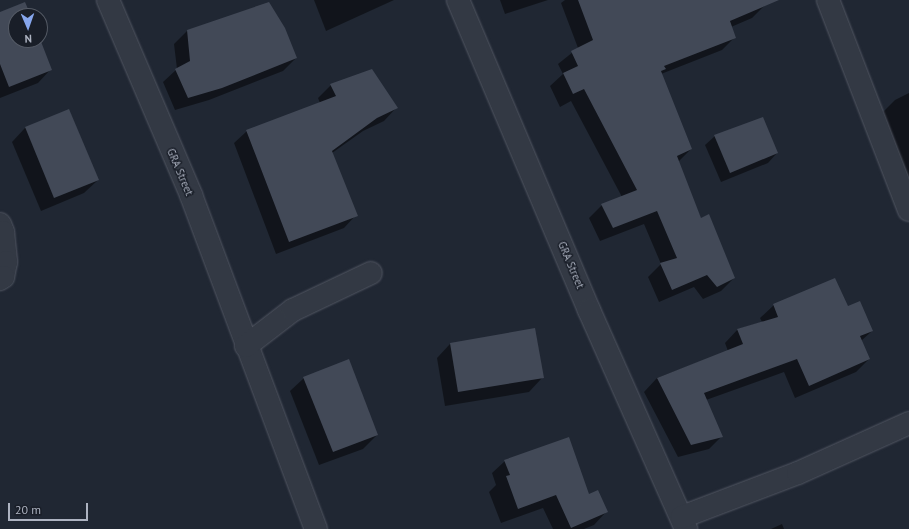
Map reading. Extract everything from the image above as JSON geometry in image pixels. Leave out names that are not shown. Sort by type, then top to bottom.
[{"type":"street","name":"GRA Street","points":[[108,0],[191,195],[246,346],[316,529]]},
{"type":"street","name":"GRA Street","points":[[458,0],[589,310],[684,523]]},
{"type":"street","points":[[828,0],[909,210]]},
{"type":"street","points":[[0,224],[3,232],[6,262],[3,277],[0,279]]},
{"type":"street","points":[[246,346],[294,310],[371,273]]},
{"type":"street","points":[[684,523],[909,423]]},
{"type":"building","points":[[578,0],[779,0],[730,21],[736,38],[664,66],[666,69],[661,71],[692,149],[677,156],[701,218],[709,214],[735,278],[717,287],[707,275],[672,290],[660,263],[677,258],[657,211],[613,228],[601,204],[637,190],[584,89],[573,94],[563,73],[578,66],[571,51],[593,40]]},
{"type":"building","points":[[25,2],[28,8],[10,8]]},
{"type":"building","points":[[269,2],[285,28],[297,58],[222,88],[188,98],[175,69],[190,61],[187,30]]},
{"type":"building","points":[[8,9],[8,48],[43,48],[52,70],[9,87],[0,64],[0,12]]},
{"type":"building","points":[[372,69],[398,108],[377,118],[332,151],[358,216],[289,242],[246,130],[336,96],[330,84]]},
{"type":"building","points":[[69,109],[99,180],[54,198],[25,127]]},
{"type":"building","points":[[763,117],[778,153],[730,173],[714,135]]},
{"type":"building","points":[[835,278],[848,306],[860,301],[873,331],[860,336],[870,359],[809,386],[797,359],[704,393],[723,437],[691,445],[657,378],[743,344],[737,329],[778,317],[773,304]]},
{"type":"building","points":[[535,328],[544,378],[458,392],[450,343]]},
{"type":"building","points":[[349,359],[378,435],[333,452],[303,377]]},
{"type":"building","points":[[569,437],[589,494],[598,490],[608,512],[571,528],[556,495],[518,509],[506,476],[510,475],[504,460]]}]
